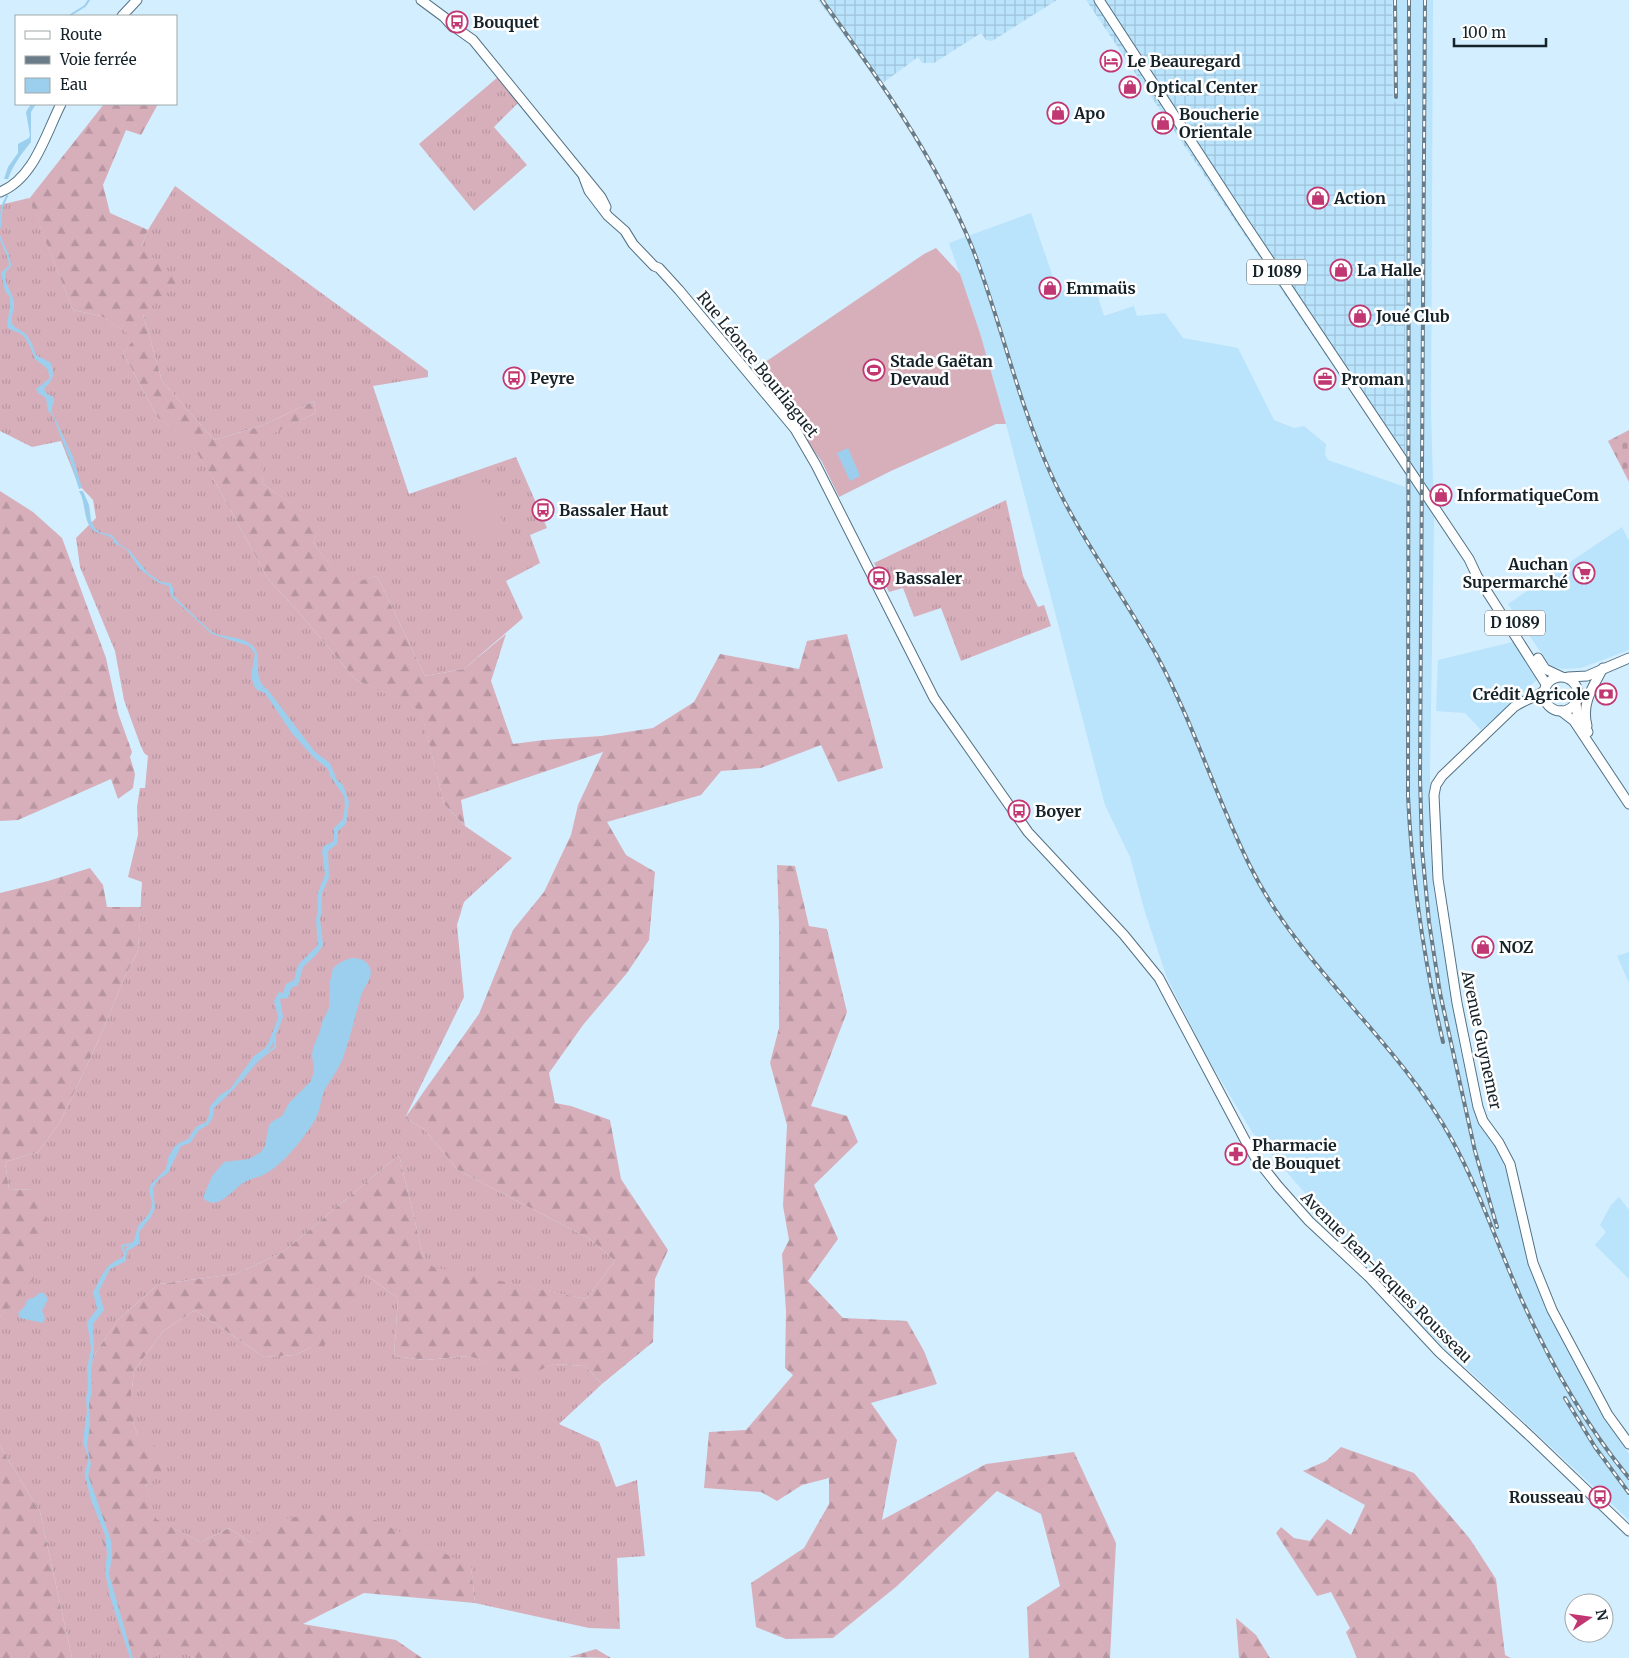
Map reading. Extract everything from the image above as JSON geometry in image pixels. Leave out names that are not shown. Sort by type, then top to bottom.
[{"type":"main road","points":[[123,15],[137,0]]},
{"type":"main road","name":"Rue Léonce Bourliaguet","points":[[421,0],[444,17],[453,27],[473,40],[481,52],[497,62],[518,85],[532,111],[601,197],[608,210],[618,218],[636,242],[652,257],[659,268],[794,429],[816,465],[853,538]]},
{"type":"main road","name":"Rue Léonce Bourliaguet","points":[[428,0],[449,15],[456,28]]},
{"type":"main road","name":"D 1089","points":[[1099,3],[1473,565],[1484,576],[1545,669],[1564,677]]},
{"type":"main road","points":[[0,192],[14,185],[30,169],[61,105]]},
{"type":"main road","name":"Avenue Jean-Jacques Rousseau","points":[[853,538],[934,698],[1028,832],[1124,935],[1159,978],[1255,1157],[1294,1206],[1369,1277],[1439,1352],[1629,1531]]},
{"type":"main road","name":"D 1089","points":[[1473,565],[1477,576],[1545,687]]},
{"type":"main road","points":[[1550,707],[1545,700],[1545,687],[1551,679],[1587,676],[1629,658]]},
{"type":"main road","points":[[1588,731],[1585,715],[1586,703],[1589,692],[1603,668]]},
{"type":"main road","points":[[1587,676],[1576,703],[1577,713],[1629,794]]},
{"type":"main road","points":[[1564,677],[1576,684],[1579,694]]},
{"type":"main road","name":"Avenue Guynemer","points":[[1545,687],[1532,699],[1518,704],[1442,776],[1436,784],[1434,809],[1438,879],[1457,1002],[1478,1107],[1510,1164],[1538,1278],[1552,1310],[1608,1414],[1629,1444]]},
{"type":"main road","points":[[1561,711],[1572,707],[1576,703]]},
{"type":"main road","points":[[1518,704],[1550,707],[1561,711],[1574,721],[1629,804]]},
{"type":"shaded area","points":[[818,0],[1057,0],[992,41],[986,40],[981,33],[934,63],[922,63],[918,57],[880,85]]},
{"type":"shaded area","points":[[1086,0],[1392,0],[1393,102],[1405,104],[1405,474],[1397,461]]},
{"type":"shaded area","points":[[1392,0],[1433,0],[1431,410],[1434,519],[1430,847],[1434,893],[1460,1048],[1477,1120],[1495,1146],[1507,1174],[1527,1260],[1551,1318],[1599,1409],[1629,1454],[1629,1520],[1414,1319],[1252,1132],[1208,1059],[1167,978],[1145,912],[1130,857],[1105,805],[1006,424],[980,333],[949,243],[1031,213],[1058,292],[1093,281],[1104,316],[1134,306],[1137,316],[1165,313],[1183,338],[1238,348],[1274,420],[1294,428],[1304,426],[1326,444],[1325,455],[1328,460],[1405,487],[1405,104],[1393,102]]},
{"type":"shaded area","points":[[1622,527],[1629,541],[1629,650],[1581,668],[1562,669],[1550,666],[1508,604]]},
{"type":"shaded area","points":[[1517,641],[1539,678],[1481,730],[1465,713],[1436,711],[1438,660]]},
{"type":"shaded area","points":[[1629,952],[1629,983],[1617,956]]},
{"type":"shaded area","points":[[1619,1197],[1629,1210],[1629,1279],[1595,1245],[1606,1232],[1600,1225],[1611,1205]]},
{"type":"green space","points":[[498,77],[518,103],[494,127],[527,165],[474,211],[419,144]]},
{"type":"green space","points":[[103,105],[157,105],[141,135],[126,130],[103,185],[110,213],[148,230],[141,247],[179,281],[143,314],[162,381],[214,440],[261,426],[314,401],[316,413],[259,440],[263,484],[322,524],[313,543],[346,585],[377,576],[425,676],[464,669],[506,634],[491,681],[513,744],[601,736],[653,728],[694,702],[720,654],[799,669],[807,641],[847,634],[883,768],[838,782],[821,745],[761,768],[721,771],[701,795],[607,822],[626,855],[655,872],[649,940],[627,973],[583,1025],[549,1073],[555,1103],[571,1106],[610,1120],[621,1179],[668,1250],[655,1279],[653,1342],[602,1384],[585,1366],[554,1364],[526,1376],[469,1356],[425,1360],[394,1356],[398,1298],[366,1275],[321,1351],[311,1347],[295,1355],[264,1357],[195,1310],[163,1331],[134,1371],[131,1396],[140,1405],[133,1422],[138,1436],[162,1450],[161,1477],[146,1484],[156,1519],[201,1542],[229,1528],[251,1543],[263,1523],[311,1514],[371,1518],[471,1566],[475,1603],[364,1593],[303,1624],[396,1640],[422,1658],[194,1658],[174,1648],[152,1658],[121,1658],[117,1624],[104,1578],[106,1553],[83,1477],[81,1443],[92,1382],[92,1362],[96,1352],[119,1319],[159,1284],[236,1274],[283,1252],[399,1155],[423,1255],[433,1267],[586,1299],[615,1261],[590,1239],[458,1170],[424,1129],[405,1118],[479,1014],[513,930],[544,892],[571,835],[578,805],[603,752],[461,800],[465,826],[444,804],[421,711],[355,679],[297,610],[268,579],[218,487],[188,438],[158,418],[123,353],[135,338],[101,316],[73,310],[29,199]]},
{"type":"green space","points":[[175,186],[428,371],[428,377],[373,386],[409,494],[516,457],[547,528],[530,535],[540,563],[506,581],[523,618],[464,669],[425,676],[377,576],[346,586],[313,543],[321,524],[263,484],[258,440],[316,413],[314,401],[261,426],[214,440],[162,381],[143,314],[141,247],[148,230]]},
{"type":"green space","points":[[29,198],[73,310],[101,316],[136,338],[123,353],[158,418],[188,437],[218,487],[268,579],[297,610],[355,679],[421,710],[444,804],[465,826],[512,858],[464,902],[457,925],[464,997],[405,1118],[424,1129],[458,1170],[590,1239],[615,1261],[586,1299],[433,1268],[423,1255],[399,1155],[283,1252],[236,1274],[159,1284],[119,1319],[96,1352],[92,1362],[92,1382],[174,1647],[194,1658],[72,1658],[40,1512],[0,1446],[0,1317],[12,1302],[30,1251],[34,1190],[9,1189],[5,1162],[38,1152],[60,1122],[138,951],[142,882],[128,877],[138,835],[137,807],[140,788],[145,788],[148,756],[144,753],[140,744],[124,700],[115,651],[80,567],[76,538],[96,518],[93,500],[78,484],[61,441],[32,447],[0,431],[0,205]]},
{"type":"green space","name":"Stade Gaëtan Devaud","points":[[936,248],[960,274],[980,333],[1006,424],[996,424],[891,471],[839,497],[822,462],[796,426],[797,421],[787,405],[776,399],[756,375],[758,367],[924,254]]},
{"type":"green space","points":[[1629,430],[1629,482],[1608,441]]},
{"type":"green space","points":[[486,482],[509,536],[479,549],[454,492]]},
{"type":"green space","points":[[0,491],[33,512],[62,538],[106,658],[118,713],[132,752],[130,757],[135,774],[133,788],[118,799],[111,779],[18,820],[0,821]]},
{"type":"green space","points":[[1006,500],[1023,576],[1038,607],[1044,605],[1051,626],[961,661],[941,608],[914,617],[903,588],[889,592],[874,563]]},
{"type":"green space","points":[[777,865],[795,866],[809,926],[827,929],[847,1012],[811,1106],[847,1116],[858,1142],[814,1185],[838,1239],[808,1281],[843,1318],[907,1321],[924,1351],[937,1384],[871,1403],[897,1440],[882,1520],[986,1464],[1074,1452],[1116,1543],[1110,1658],[1029,1658],[1027,1607],[1060,1586],[1041,1514],[997,1491],[897,1586],[833,1638],[786,1639],[756,1627],[751,1583],[804,1548],[829,1504],[829,1478],[802,1485],[777,1501],[761,1492],[704,1488],[709,1432],[746,1430],[793,1375],[785,1368],[786,1311],[782,1254],[789,1240],[783,1206],[787,1125],[770,1063],[779,1028]]},
{"type":"green space","points":[[90,868],[103,885],[107,907],[141,907],[138,951],[60,1122],[38,1152],[5,1162],[9,1189],[34,1190],[46,1202],[47,1232],[30,1251],[34,1279],[0,1317],[0,893]]},
{"type":"green space","points":[[366,1275],[398,1298],[394,1356],[425,1360],[469,1356],[526,1375],[554,1364],[585,1366],[602,1384],[559,1424],[599,1442],[616,1487],[637,1480],[645,1556],[617,1558],[620,1629],[589,1628],[475,1603],[471,1566],[251,1543],[229,1528],[201,1542],[155,1519],[146,1484],[138,1436],[133,1422],[131,1396],[134,1371],[163,1331],[195,1310],[264,1357],[295,1355],[311,1347]]},
{"type":"green space","points":[[0,1446],[40,1512],[72,1658],[0,1658]]},
{"type":"green space","points":[[1341,1447],[1414,1473],[1470,1539],[1496,1579],[1505,1655],[1511,1658],[1357,1658],[1346,1632],[1350,1628],[1331,1592],[1317,1596],[1276,1533],[1281,1527],[1294,1538],[1310,1541],[1327,1519],[1351,1535],[1365,1505],[1303,1471],[1326,1461]]},
{"type":"green space","points":[[1236,1618],[1256,1635],[1270,1658],[1239,1658]]},
{"type":"green space","points":[[596,1649],[611,1658],[569,1657]]},
{"type":"water","points":[[30,105],[35,105],[31,112],[31,142],[18,159],[8,179],[4,179],[8,167],[18,153],[18,144],[29,138],[30,135],[26,112]]},
{"type":"water","points":[[5,269],[7,270],[5,274],[6,283],[14,301],[12,323],[28,336],[36,355],[51,363],[52,378],[44,389],[46,393],[53,397],[54,402],[51,410],[73,457],[82,488],[79,489],[52,414],[48,411],[46,398],[38,393],[36,389],[49,379],[48,372],[35,359],[26,339],[7,327],[10,297],[5,291],[1,273]]},
{"type":"water","points":[[848,448],[860,476],[850,481],[837,453]]},
{"type":"water","points":[[79,491],[83,491],[89,505],[91,520],[99,532],[112,535],[119,544],[129,550],[148,573],[161,582],[170,583],[173,588],[173,595],[213,632],[241,639],[254,648],[257,653],[258,672],[262,684],[315,752],[330,763],[337,780],[343,785],[349,802],[346,824],[338,831],[337,844],[328,851],[329,878],[322,893],[320,919],[323,945],[317,954],[303,967],[298,985],[291,988],[288,998],[280,999],[283,1017],[272,1045],[255,1062],[234,1089],[214,1108],[213,1117],[208,1125],[199,1130],[190,1143],[181,1146],[168,1173],[159,1179],[153,1188],[155,1208],[151,1217],[139,1232],[139,1244],[127,1251],[126,1261],[110,1269],[99,1291],[104,1310],[93,1324],[92,1391],[89,1404],[90,1426],[87,1445],[91,1465],[88,1475],[111,1540],[112,1557],[109,1574],[133,1658],[130,1658],[111,1600],[105,1572],[107,1554],[105,1535],[91,1500],[85,1475],[89,1460],[83,1442],[87,1410],[87,1368],[91,1349],[87,1322],[97,1309],[93,1292],[107,1268],[122,1258],[127,1247],[133,1244],[138,1226],[151,1209],[152,1203],[149,1190],[151,1184],[166,1169],[168,1158],[174,1147],[188,1139],[196,1127],[206,1122],[211,1105],[220,1095],[230,1089],[254,1056],[268,1044],[278,1017],[274,1001],[279,992],[283,993],[286,984],[294,980],[300,963],[318,945],[317,895],[325,875],[322,851],[324,846],[334,841],[334,828],[343,819],[345,806],[344,796],[330,776],[328,769],[314,758],[291,732],[265,693],[257,690],[254,686],[251,676],[255,654],[249,646],[212,634],[171,596],[169,586],[159,583],[141,570],[126,549],[114,543],[112,538],[92,529],[87,521],[83,500]]},
{"type":"water","points":[[351,958],[365,961],[370,968],[371,975],[362,993],[343,1058],[324,1091],[314,1122],[300,1142],[269,1172],[244,1182],[224,1199],[214,1203],[209,1202],[204,1199],[204,1195],[212,1176],[224,1162],[249,1159],[261,1152],[265,1146],[269,1125],[282,1116],[289,1103],[311,1081],[314,1071],[313,1048],[329,1008],[330,981],[333,968]]},
{"type":"water","points":[[39,1293],[44,1293],[48,1299],[42,1311],[45,1318],[43,1323],[20,1318],[18,1313],[25,1306],[27,1300]]},
{"type":"waterway","points":[[71,15],[85,6],[89,0]]},
{"type":"waterway","points":[[0,227],[2,207],[7,196]]},
{"type":"waterway","points":[[0,237],[10,262],[10,266],[5,271]]},
{"type":"waterway","points":[[240,1081],[258,1060],[275,1047],[275,1033]]},
{"type":"waterway","points":[[124,1252],[122,1246],[134,1243]]},
{"type":"waterway","points":[[88,1481],[86,1473],[89,1460]]},
{"type":"railway","points":[[822,0],[905,119],[957,214],[972,247],[992,303],[1018,389],[1050,472],[1074,519],[1157,656],[1194,734],[1226,814],[1250,866],[1271,903],[1295,938],[1430,1103],[1462,1159],[1520,1296],[1555,1368],[1597,1436],[1629,1478]]},
{"type":"railway","points":[[1395,0],[1396,97]]},
{"type":"railway","points":[[1409,0],[1408,796],[1412,858],[1420,920],[1443,1042]]},
{"type":"railway","points":[[1425,0],[1420,778],[1422,849],[1429,922],[1440,993],[1475,1151],[1497,1227]]},
{"type":"railway","points":[[1565,1398],[1595,1447],[1629,1493]]},
{"type":"place","name":"Bouquet","points":[[457,22]]},
{"type":"place","name":"Le Beauregard","points":[[1111,61]]},
{"type":"place","name":"Optical Center","points":[[1130,87]]},
{"type":"place","name":"Apo","points":[[1058,113]]},
{"type":"place","name":"Boucherie Orientale","points":[[1163,123]]},
{"type":"place","name":"Action","points":[[1318,198]]},
{"type":"place","name":"La Halle","points":[[1341,270]]},
{"type":"place","name":"Emmaüs","points":[[1050,288]]},
{"type":"place","name":"Joué Club","points":[[1360,316]]},
{"type":"place","name":"Stade Gaëtan Devaud","points":[[874,370]]},
{"type":"place","name":"Peyre","points":[[514,378]]},
{"type":"place","name":"Proman","points":[[1325,379]]},
{"type":"place","name":"InformatiqueCom","points":[[1441,495]]},
{"type":"place","name":"Bassaler Haut","points":[[543,510]]},
{"type":"place","name":"Auchan Supermarché","points":[[1584,573]]},
{"type":"place","name":"Bassaler","points":[[879,578]]},
{"type":"place","name":"Crédit Agricole","points":[[1606,694]]},
{"type":"place","name":"Boyer","points":[[1019,811]]},
{"type":"place","name":"NOZ","points":[[1483,947]]},
{"type":"place","name":"Pharmacie de Bouquet","points":[[1236,1154]]},
{"type":"place","name":"Rousseau","points":[[1600,1497]]}]
